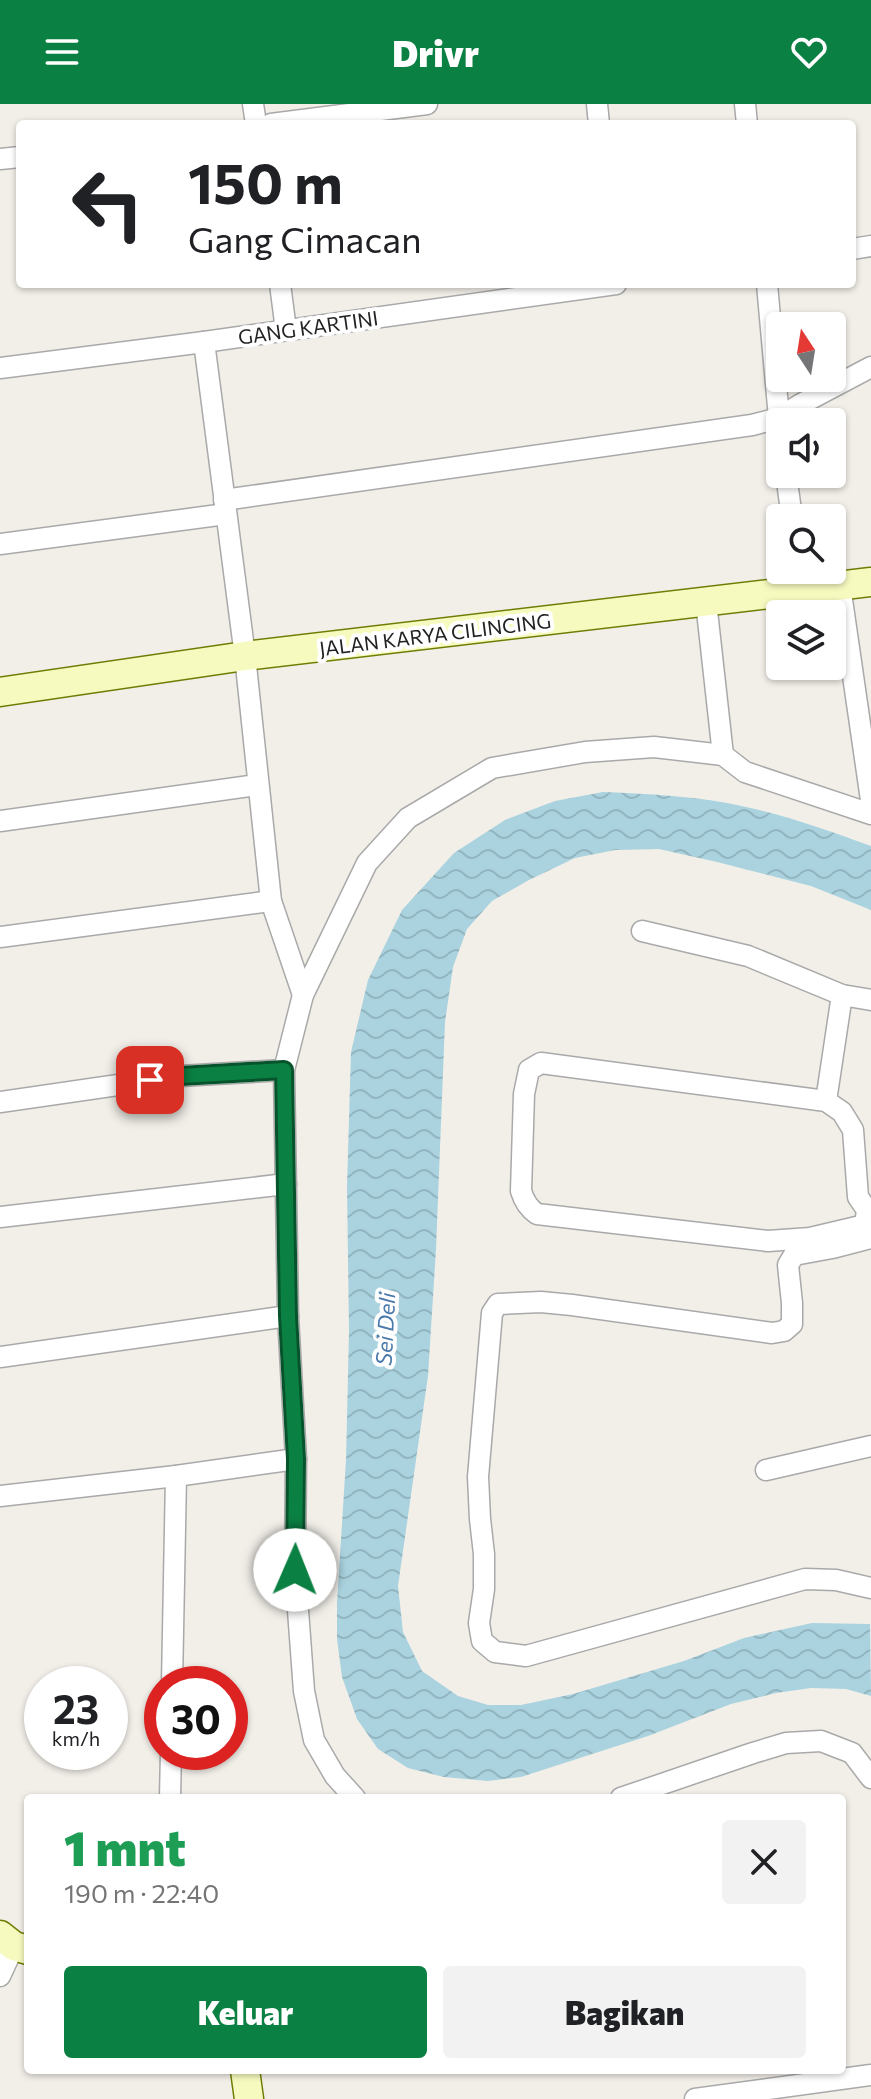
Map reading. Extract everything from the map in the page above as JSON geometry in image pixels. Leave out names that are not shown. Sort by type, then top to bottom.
[{"type":"street","points":[[302,120],[427,104]]},
{"type":"street","points":[[281,288],[286,330]]},
{"type":"street","name":"GANG KARTINI","points":[[0,368],[587,288]]},
{"type":"street","points":[[767,288],[779,408]]},
{"type":"street","points":[[204,342],[245,656],[271,901],[303,995]]},
{"type":"street","points":[[796,408],[871,367]]},
{"type":"street","points":[[0,544],[766,423]]},
{"type":"street","name":"JALAN KARYA CILINCING","points":[[826,584],[840,586],[871,582]]},
{"type":"street","name":"JALAN KARYA CILINCING","points":[[0,692],[245,656],[706,602],[782,584]]},
{"type":"street","points":[[840,586],[871,800]]},
{"type":"street","points":[[706,602],[723,755]]},
{"type":"street","points":[[351,1794],[335,1776],[314,1740],[304,1691],[295,1570],[296,1459],[288,1316],[284,1070],[303,995],[367,863],[408,818],[492,768],[585,752],[654,747],[723,755],[745,772],[871,814]]},
{"type":"street","points":[[0,821],[257,785]]},
{"type":"street","points":[[0,937],[271,901]]},
{"type":"street","points":[[642,931],[748,956],[842,995],[871,1000]]},
{"type":"street","points":[[826,1101],[842,995]]},
{"type":"street","points":[[541,1063],[826,1101],[842,1112],[853,1130],[858,1197],[867,1210],[865,1225],[810,1238],[768,1241],[537,1214],[530,1210],[521,1191],[524,1094],[529,1070],[541,1063]]},
{"type":"street","points":[[0,1102],[180,1076],[284,1070]]},
{"type":"street","points":[[0,1217],[286,1184]]},
{"type":"street","points":[[871,1238],[794,1255],[788,1265],[792,1324],[784,1331],[772,1333],[541,1302],[498,1304],[492,1313],[478,1477],[484,1554],[484,1589],[479,1623],[482,1641],[495,1652],[526,1656],[805,1579],[836,1580],[871,1588]]},
{"type":"street","points":[[0,1357],[288,1316]]},
{"type":"street","points":[[766,1470],[871,1446]]},
{"type":"street","points":[[0,1496],[296,1459]]},
{"type":"street","points":[[172,1666],[176,1476]]},
{"type":"street","points":[[633,1794],[786,1743],[821,1741],[852,1753],[871,1778]]},
{"type":"street","points":[[170,1794],[171,1770]]},
{"type":"street","points":[[0,1976],[14,1944]]},
{"type":"street","points":[[246,2074],[249,2099]]},
{"type":"street","points":[[695,2099],[871,2075]]},
{"type":"water","name":"Sei Deli","points":[[603,792],[728,803],[793,819],[871,846],[871,910],[811,886],[717,862],[659,849],[615,850],[575,858],[529,880],[492,901],[467,929],[453,967],[445,1022],[428,1376],[398,1586],[403,1632],[422,1671],[458,1696],[488,1705],[521,1705],[573,1694],[684,1661],[744,1638],[812,1623],[870,1624],[871,1696],[846,1689],[811,1688],[776,1693],[731,1704],[648,1736],[521,1777],[488,1781],[444,1777],[408,1768],[378,1749],[357,1719],[342,1677],[337,1639],[346,1460],[351,1052],[368,980],[402,910],[454,853],[505,820],[555,801]]},
{"type":"route","points":[[150,1080],[284,1070],[288,1316],[296,1459],[295,1570]]}]
